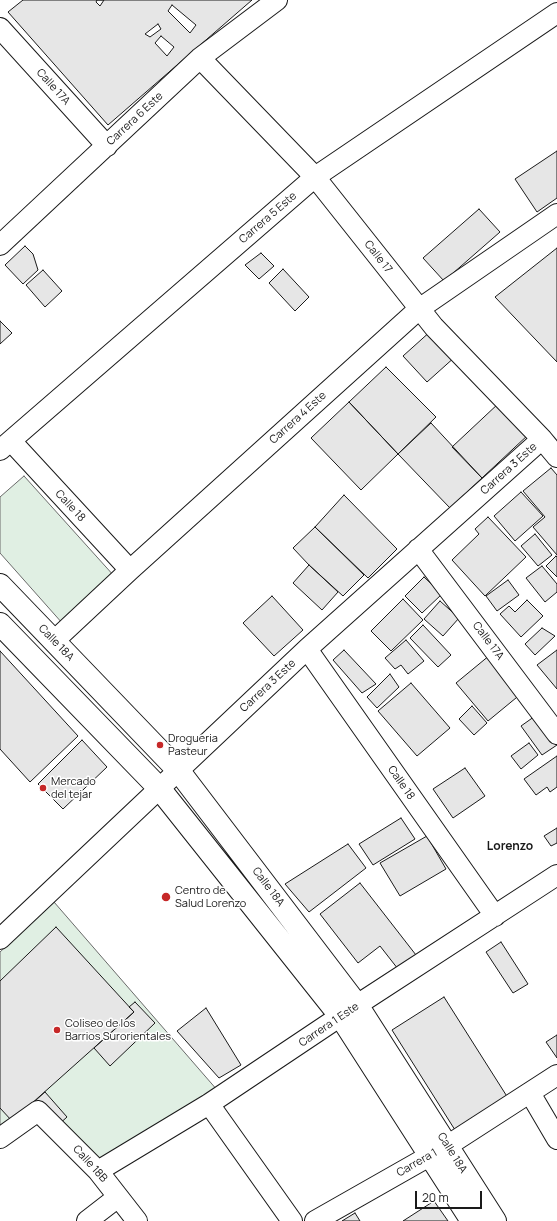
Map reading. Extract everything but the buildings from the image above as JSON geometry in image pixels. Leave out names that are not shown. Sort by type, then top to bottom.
[{"type":"main road","name":"Calle 18A","points":[[0,585],[178,770],[349,1011],[439,1151],[495,1221]]},
{"type":"main road","name":"Calle 18A","points":[[0,624],[159,788],[349,1011]]},
{"type":"main road","name":"Calle 18A","points":[[439,1151],[472,1221]]},
{"type":"street","name":"Carrera 6 Este","points":[[0,245],[200,58],[277,0]]},
{"type":"street","name":"Carrera 5 Este","points":[[5,445],[315,177],[557,13]]},
{"type":"street","name":"Calle 17A","points":[[0,28],[107,146]]},
{"type":"street","name":"Calle 17","points":[[200,58],[315,177],[434,327],[542,439],[557,457]]},
{"type":"street","name":"Carrera 4 Este","points":[[54,641],[130,570],[419,309],[557,214]]},
{"type":"street","name":"Carrera 3 Este","points":[[0,939],[307,649],[542,439]]},
{"type":"street","name":"Calle 18","points":[[5,445],[130,570]]},
{"type":"street","name":"Calle 17A","points":[[418,549],[557,734]]},
{"type":"street","name":"Calle 18","points":[[307,649],[496,916]]},
{"type":"street","name":"Carrera 1 Este","points":[[98,1170],[209,1104],[557,875]]},
{"type":"street","name":"Carrera 1","points":[[315,1221],[439,1151],[557,1075]]},
{"type":"street","points":[[530,1093],[557,1139]]},
{"type":"street","points":[[209,1104],[292,1221]]},
{"type":"street","name":"Calle 18B","points":[[0,1138],[38,1110],[98,1170],[137,1221]]},
{"type":"street","points":[[87,1221],[118,1197]]},
{"type":"green space","points":[[24,476],[115,577],[63,624],[0,553],[0,497]]},
{"type":"green space","points":[[54,902],[218,1091],[96,1163],[37,1108],[0,1136],[0,952]]},
{"type":"place","name":"Drogueria Pasteur","points":[[160,745]]},
{"type":"place","name":"Mercado del tejar","points":[[43,788]]},
{"type":"place","name":"Centro de Salud Lorenzo","points":[[166,897]]},
{"type":"place","name":"Coliseo de los Barrios Surorientales","points":[[57,1030]]},
{"type":"district","name":"Lorenzo","points":[[510,847]]}]
